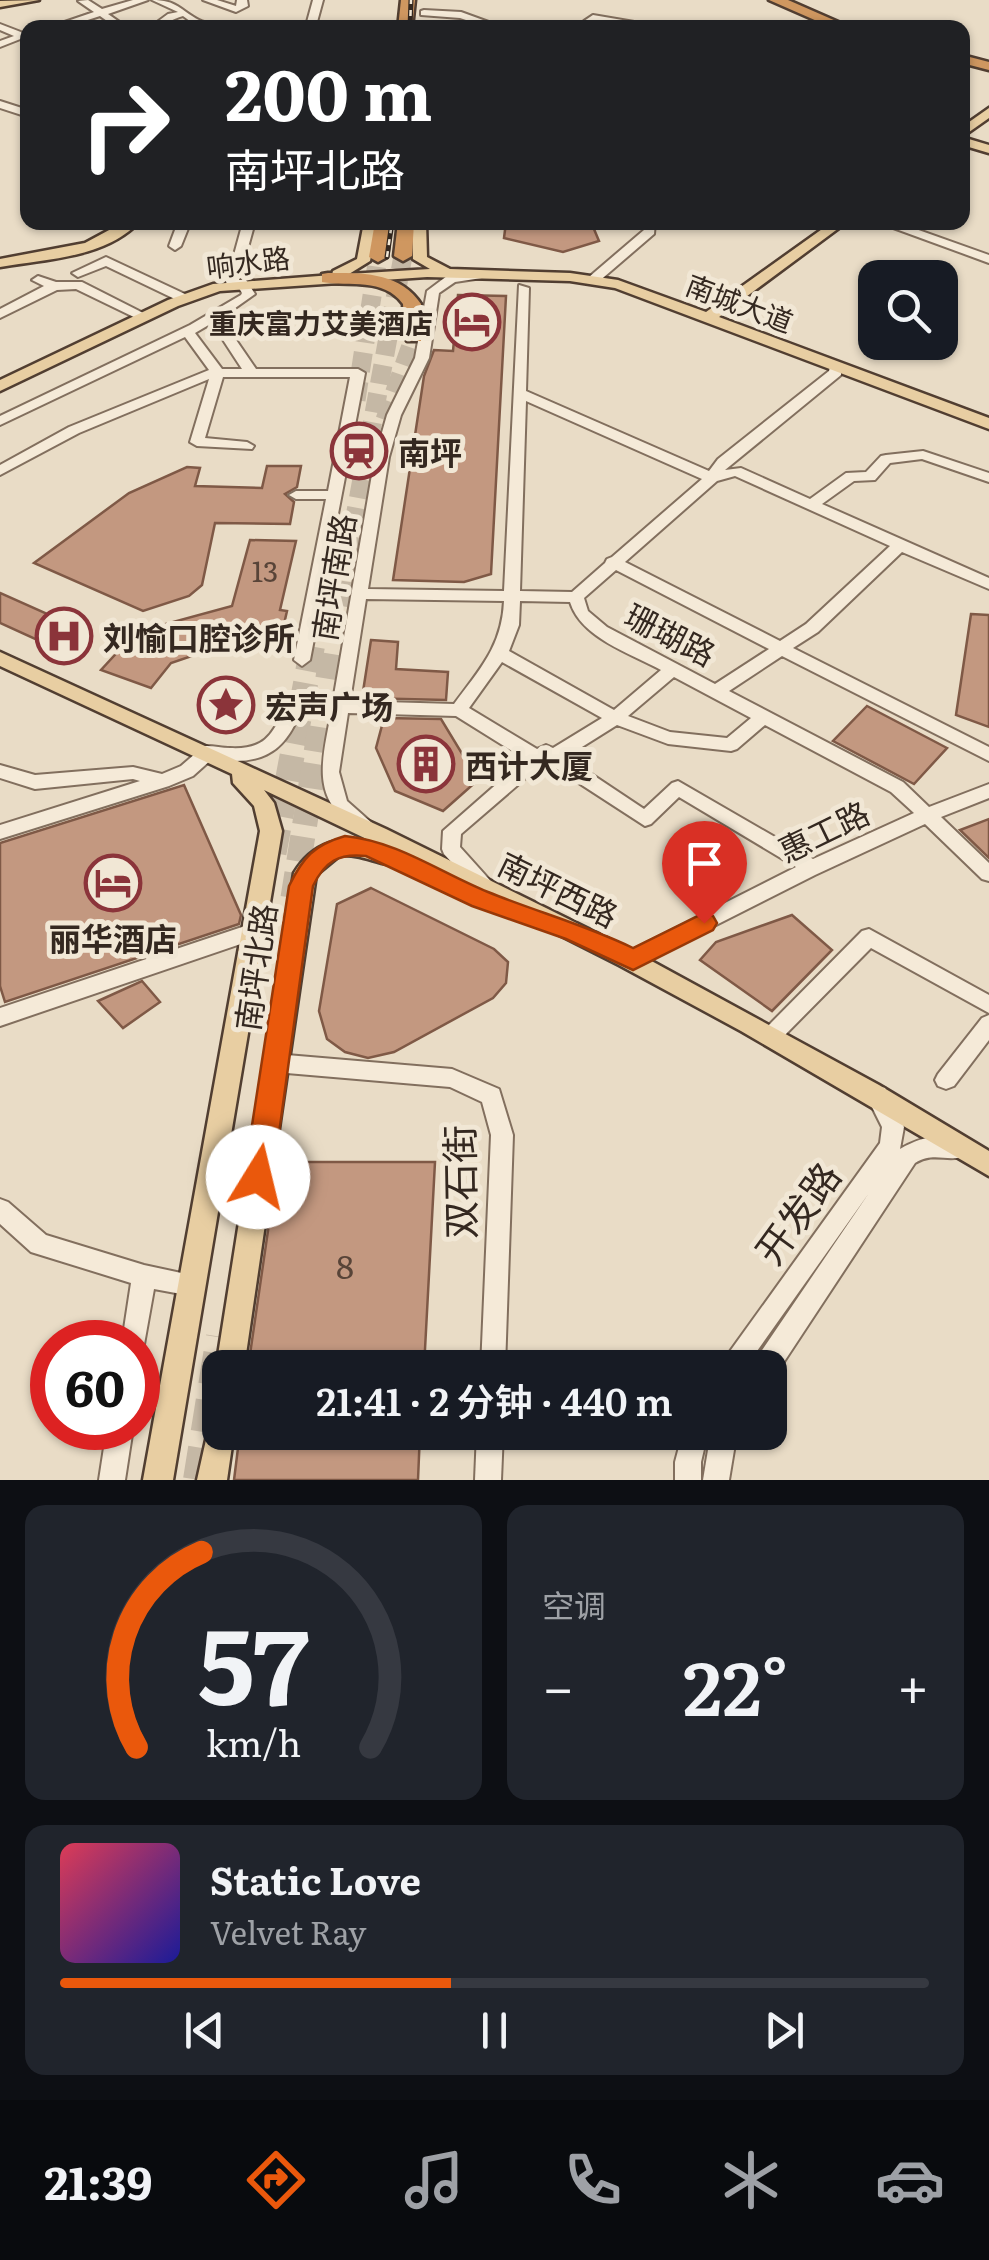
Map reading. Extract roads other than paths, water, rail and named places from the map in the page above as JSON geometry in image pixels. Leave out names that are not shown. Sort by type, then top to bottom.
[{"type":"highway","points":[[776,0],[825,20]]},
{"type":"highway","points":[[801,1],[848,20]]},
{"type":"highway","points":[[372,257],[380,230]]},
{"type":"highway","points":[[407,230],[410,255]]},
{"type":"highway","points":[[326,278],[368,280],[400,290],[414,308],[420,341]]},
{"type":"main road","points":[[0,3],[10,0]]},
{"type":"main road","points":[[0,3],[34,0]]},
{"type":"main road","points":[[970,129],[989,112]]},
{"type":"main road","points":[[0,260],[79,243],[117,230]]},
{"type":"main road","points":[[0,260],[82,248],[126,230]]},
{"type":"main road","points":[[371,230],[372,257]]},
{"type":"main road","points":[[372,257],[390,266],[409,262],[417,230]]},
{"type":"main road","points":[[702,314],[815,230]]},
{"type":"main road","points":[[702,314],[829,230]]},
{"type":"main road","points":[[410,255],[428,265],[470,274]]},
{"type":"main road","points":[[326,278],[372,257]]},
{"type":"main road","name":"响水路","points":[[4,380],[183,298],[237,284],[470,274]]},
{"type":"main road","name":"南城大道","points":[[470,274],[618,284],[989,424]]},
{"type":"main road","points":[[0,658],[200,752]]},
{"type":"main road","name":"南坪西路","points":[[200,752],[633,960],[773,1034],[989,1165]]},
{"type":"main road","name":"南坪北路","points":[[158,1480],[271,831],[269,816],[253,789],[200,752]]},
{"type":"main road","name":"南坪北路","points":[[233,1350],[301,886],[312,863],[334,848],[358,844],[370,847],[481,900],[576,932]]},
{"type":"main road","points":[[212,1480],[217,1450]]},
{"type":"street","points":[[76,20],[143,0]]},
{"type":"street","points":[[157,0],[193,20]]},
{"type":"street","points":[[208,0],[233,9],[243,6],[242,0]]},
{"type":"street","points":[[83,1],[112,20]]},
{"type":"street","points":[[424,13],[476,20]]},
{"type":"street","points":[[164,20],[186,14]]},
{"type":"street","points":[[175,246],[181,230]]},
{"type":"street","points":[[0,422],[190,329],[249,294],[237,284],[248,230]]},
{"type":"street","points":[[593,280],[650,230]]},
{"type":"street","points":[[907,230],[989,258]]},
{"type":"street","points":[[78,273],[106,261],[183,298]]},
{"type":"street","name":"南坪南路","points":[[390,841],[347,812],[333,793],[330,772],[382,457],[434,291],[451,279],[470,274]]},
{"type":"street","points":[[38,280],[55,286],[78,285],[144,317]]},
{"type":"street","points":[[0,314],[55,286]]},
{"type":"street","points":[[459,710],[500,653],[512,625],[510,594],[523,288]]},
{"type":"street","points":[[213,315],[250,372]]},
{"type":"street","points":[[190,329],[218,373],[197,442],[246,446]]},
{"type":"street","name":"珊瑚路","points":[[836,366],[836,372],[723,462],[712,478],[576,596],[581,613],[600,631],[897,786],[989,874]]},
{"type":"street","points":[[0,471],[74,430],[168,389],[218,373],[250,372]]},
{"type":"street","name":"南坪南路","points":[[250,372],[358,373],[302,660]]},
{"type":"street","points":[[736,471],[735,463],[748,452],[844,374],[856,373]]},
{"type":"street","points":[[519,393],[712,478],[736,471],[989,584]]},
{"type":"street","points":[[811,505],[851,476],[870,477],[886,459],[923,455],[989,478]]},
{"type":"street","points":[[296,494],[334,495]]},
{"type":"street","points":[[717,691],[812,628],[900,545]]},
{"type":"street","points":[[612,562],[989,754]]},
{"type":"street","points":[[362,594],[576,596]]},
{"type":"street","points":[[500,653],[611,715],[668,738],[731,745],[764,716]]},
{"type":"street","points":[[489,890],[451,849],[452,830],[544,756],[611,715],[667,666]]},
{"type":"street","points":[[0,832],[164,781],[187,771],[200,752],[239,758],[256,754],[286,731],[294,706],[459,710],[544,756],[645,819],[678,788],[811,868]]},
{"type":"street","points":[[0,771],[35,782],[133,773],[164,781]]},
{"type":"street","name":"惠工路","points":[[633,960],[811,868],[926,814],[989,791]]},
{"type":"street","points":[[0,1017],[254,930]]},
{"type":"street","points":[[773,1034],[869,937],[989,1005]]},
{"type":"street","points":[[946,1080],[989,1024]]},
{"type":"street","name":"双石街","points":[[275,1063],[452,1078],[491,1096],[502,1135],[494,1350]]},
{"type":"street","name":"开发路","points":[[743,1350],[890,1146],[893,1127],[876,1095]]},
{"type":"street","name":"开发路","points":[[777,1350],[908,1156],[925,1146],[944,1144],[967,1151]]},
{"type":"street","points":[[0,1209],[38,1244],[144,1276],[192,1285]]},
{"type":"street","points":[[137,1320],[144,1276]]},
{"type":"street","points":[[112,1480],[117,1450]]},
{"type":"street","points":[[488,1480],[489,1450]]},
{"type":"street","points":[[688,1480],[691,1450]]},
{"type":"street","points":[[716,1480],[721,1450]]},
{"type":"tunnel","points":[[348,555],[403,256]]},
{"type":"tunnel","points":[[356,400],[378,257]]},
{"type":"tunnel","points":[[385,420],[414,337]]},
{"type":"tunnel","points":[[293,898],[348,552]]},
{"type":"tunnel","points":[[274,853],[316,627]]},
{"type":"tunnel","points":[[199,1480],[222,1337]]},
{"type":"railway","points":[[410,20],[411,0]]},
{"type":"railway","points":[[387,257],[391,230]]},
{"type":"place","name":"重庆富力艾美酒店","points":[[472,322]]},
{"type":"place","name":"南坪","points":[[359,451]]},
{"type":"place","name":"刘愉口腔诊所","points":[[64,636]]},
{"type":"place","name":"宏声广场","points":[[226,705]]},
{"type":"place","name":"西计大厦","points":[[426,764]]},
{"type":"place","name":"丽华酒店","points":[[113,883]]}]
